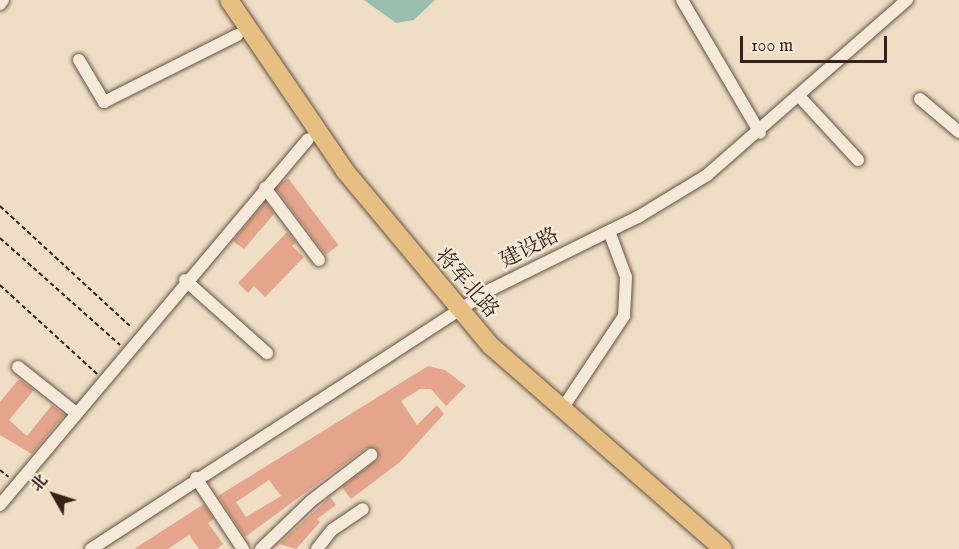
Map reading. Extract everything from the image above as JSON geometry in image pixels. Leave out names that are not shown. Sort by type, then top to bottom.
[{"type":"highway","name":"将军北路","points":[[216,0],[308,138],[454,313],[723,549]]},
{"type":"highway","name":"将军北路","points":[[229,0],[345,171],[483,354],[707,549]]},
{"type":"street","points":[[0,4],[3,0]]},
{"type":"street","points":[[682,0],[759,133]]},
{"type":"street","name":"建设路","points":[[94,548],[196,478],[454,313],[686,189],[759,133],[907,0]]},
{"type":"street","points":[[79,60],[104,102],[237,34]]},
{"type":"street","points":[[799,96],[858,160]]},
{"type":"street","points":[[920,99],[959,132]]},
{"type":"street","points":[[0,505],[185,280],[308,138]]},
{"type":"street","points":[[265,188],[320,260]]},
{"type":"street","points":[[562,410],[624,316],[626,277],[609,231]]},
{"type":"street","points":[[185,280],[267,354]]},
{"type":"street","points":[[18,367],[76,413]]},
{"type":"street","points":[[261,549],[311,501],[372,455]]},
{"type":"street","points":[[196,478],[243,549]]},
{"type":"street","points":[[317,549],[332,530],[363,508]]},
{"type":"path","points":[[0,206],[59,256],[139,335]]},
{"type":"path","points":[[0,238],[127,351]]},
{"type":"path","points":[[0,285],[103,380]]},
{"type":"shaded area","points":[[364,0],[435,0],[414,20],[396,23]]},
{"type":"building","points":[[288,178],[339,245],[326,255],[275,188]]},
{"type":"building","points":[[265,202],[274,214],[244,249],[233,241]]},
{"type":"building","points":[[287,232],[296,243],[292,246],[304,257],[265,297],[254,286],[248,293],[238,283]]},
{"type":"building","points":[[428,366],[445,370],[466,386],[446,406],[431,389],[420,389],[401,401],[417,425],[437,405],[444,414],[400,462],[351,499],[342,487],[379,458],[375,448],[366,448],[245,537],[218,496]],"holes":[[[269,480],[281,496],[246,517],[236,502]]]},
{"type":"building","points":[[19,379],[34,390],[9,420],[27,436],[52,405],[64,415],[32,454],[0,435],[0,402]]},
{"type":"building","points":[[330,497],[336,505],[317,519],[320,522],[296,549],[279,544]]},
{"type":"building","points":[[204,504],[214,519],[208,523],[223,544],[217,549],[199,549],[189,535],[168,549],[134,549]]}]
